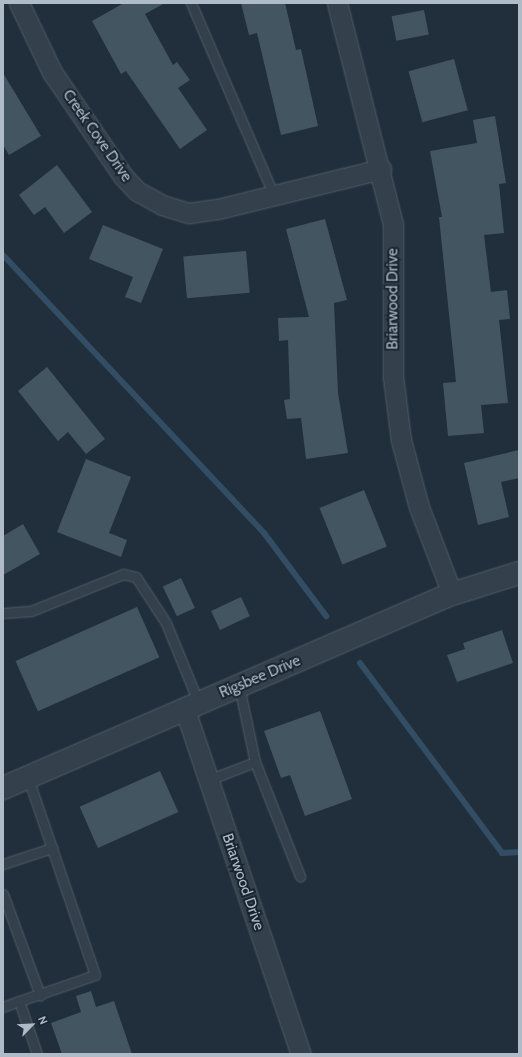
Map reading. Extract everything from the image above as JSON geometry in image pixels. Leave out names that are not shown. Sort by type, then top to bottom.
[{"type":"street","name":"Creek Cove Drive","points":[[19,3],[52,72],[123,176],[137,191],[162,205],[189,213],[274,196],[381,169]]},
{"type":"street","name":"Briarwood Drive","points":[[337,3],[381,169],[393,224],[393,377],[401,440],[419,506],[452,594]]},
{"type":"street","name":"Rigsbee Drive","points":[[3,788],[452,594],[519,573]]},
{"type":"street","name":"Briarwood Drive","points":[[192,707],[208,780],[301,1054]]},
{"type":"lane","points":[[191,3],[274,196]]},
{"type":"lane","points":[[3,613],[31,611],[123,574],[136,577],[166,623],[192,707]]},
{"type":"lane","points":[[239,686],[255,762],[300,876]]},
{"type":"lane","points":[[208,780],[255,762]]},
{"type":"lane","points":[[3,1007],[95,975],[28,778]]},
{"type":"lane","points":[[3,864],[52,848]]},
{"type":"lane","points":[[3,894],[40,995]]},
{"type":"lane","points":[[19,1001],[37,1054]]},
{"type":"building","points":[[124,3],[165,3],[145,14],[173,65],[177,62],[190,80],[178,88],[207,130],[180,149],[126,71],[121,74],[92,21]]},
{"type":"building","points":[[241,3],[285,3],[296,50],[301,49],[318,126],[281,135],[257,33],[249,35]]},
{"type":"building","points":[[424,10],[429,35],[396,41],[392,16]]},
{"type":"building","points":[[454,59],[468,110],[422,122],[409,71]]},
{"type":"building","points":[[3,73],[41,136],[9,155],[3,145]]},
{"type":"building","points":[[495,116],[506,183],[499,184],[504,233],[484,235],[491,292],[507,290],[510,319],[499,320],[508,403],[481,405],[484,433],[448,436],[443,383],[456,382],[439,217],[442,217],[430,151],[477,143],[473,120]]},
{"type":"building","points":[[57,165],[92,212],[64,233],[45,207],[34,215],[19,195]]},
{"type":"building","points":[[325,219],[347,300],[334,303],[338,393],[348,453],[306,459],[301,418],[287,419],[284,400],[290,399],[288,340],[279,341],[278,318],[309,317],[286,229]]},
{"type":"building","points":[[103,225],[163,249],[141,303],[125,297],[133,277],[89,259]]},
{"type":"building","points":[[246,251],[250,293],[187,298],[183,256]]},
{"type":"building","points":[[47,367],[105,439],[86,454],[68,432],[58,441],[18,391]]},
{"type":"building","points":[[519,450],[519,478],[501,482],[509,517],[478,525],[464,463]]},
{"type":"building","points":[[86,459],[131,477],[109,533],[127,540],[121,557],[57,532]]},
{"type":"building","points":[[364,490],[387,547],[342,565],[319,508]]},
{"type":"building","points":[[23,524],[40,554],[3,575],[3,536]]},
{"type":"building","points":[[181,578],[195,608],[177,616],[163,586]]},
{"type":"building","points":[[241,597],[250,616],[220,630],[211,611]]},
{"type":"building","points":[[137,607],[159,657],[38,711],[15,661]]},
{"type":"building","points":[[502,630],[513,663],[457,682],[447,655],[465,649],[463,643]]},
{"type":"building","points":[[320,711],[352,799],[305,816],[290,775],[281,778],[264,731]]},
{"type":"building","points":[[160,771],[178,812],[98,848],[80,807]]},
{"type":"building","points":[[91,991],[96,1007],[114,1001],[132,1054],[62,1054],[51,1023],[81,1012],[76,996]]},
{"type":"waterway","points":[[3,255],[264,533],[326,616]]},
{"type":"waterway","points":[[360,663],[502,853],[519,852]]}]
